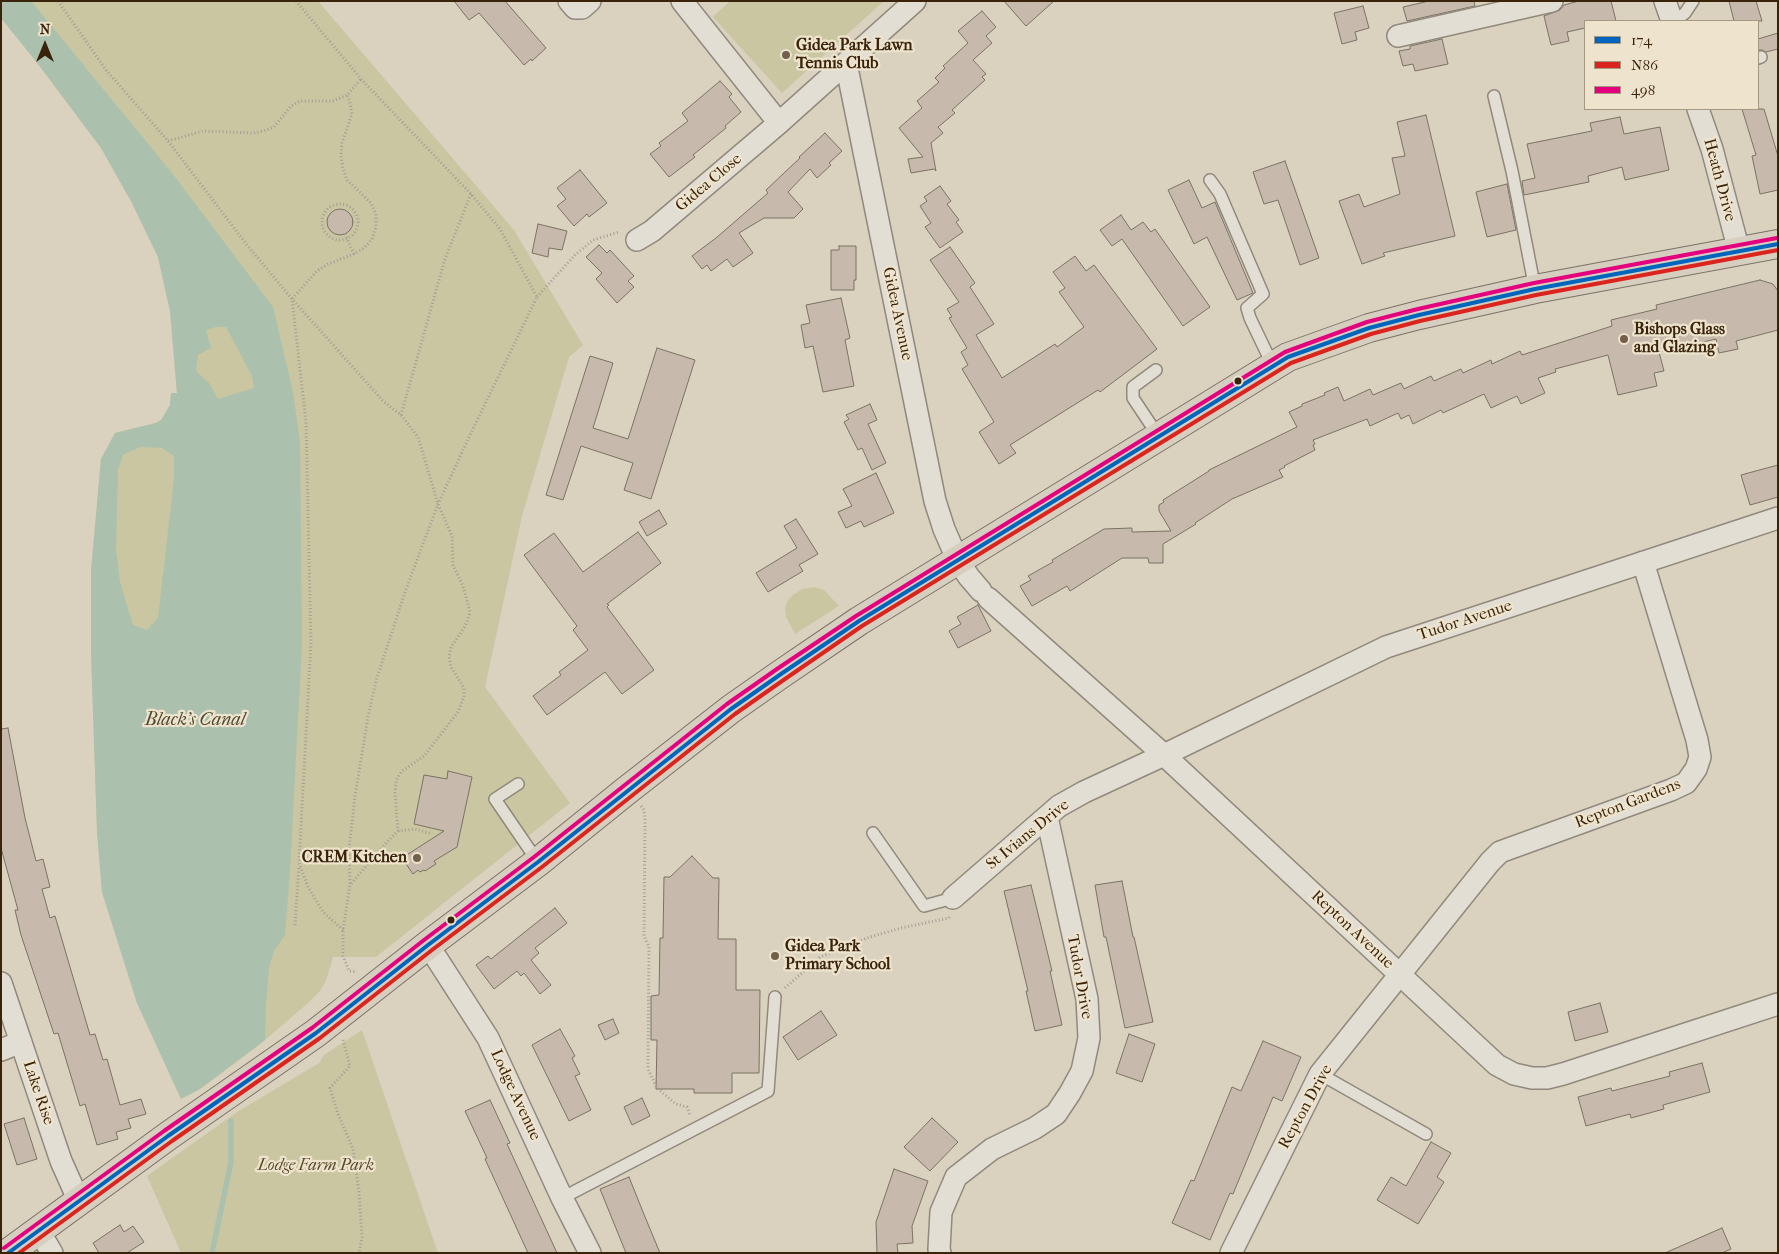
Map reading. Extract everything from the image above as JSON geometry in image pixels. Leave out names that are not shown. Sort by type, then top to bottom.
[{"type":"main road","points":[[8,1253],[46,1242],[83,1200],[168,1136],[316,1033],[538,862],[732,709],[859,621],[1288,357],[1369,328],[1419,315],[1535,289],[1778,244]]},
{"type":"street","name":"Gidea Close","points":[[637,240],[652,231],[779,123],[915,1]]},
{"type":"street","points":[[1398,36],[1552,1]]},
{"type":"street","points":[[1665,1],[1673,20]]},
{"type":"street","points":[[683,2],[779,123]]},
{"type":"street","name":"Gidea Avenue","points":[[846,63],[936,501],[944,529],[958,561]]},
{"type":"street","name":"Heath Drive","points":[[1698,110],[1712,149],[1738,251]]},
{"type":"street","name":"Tudor Avenue","points":[[1164,756],[1386,648],[1778,518]]},
{"type":"street","name":"Repton Avenue","points":[[958,561],[984,595],[1164,756],[1496,1065],[1514,1074],[1532,1078],[1547,1078],[1778,1004]]},
{"type":"street","name":"Repton Gardens","points":[[1400,974],[1500,852],[1671,790],[1686,783],[1696,769],[1700,757],[1697,740],[1644,562]]},
{"type":"street","name":"St Ivians Drive","points":[[951,908],[1059,806],[1084,792],[1164,756]]},
{"type":"street","name":"Tudor Drive","points":[[940,1253],[938,1248],[942,1212],[956,1177],[992,1149],[1035,1128],[1056,1114],[1082,1071],[1089,1038],[1087,999],[1046,817]]},
{"type":"street","name":"Lodge Avenue","points":[[428,945],[488,1038],[562,1198],[590,1253]]},
{"type":"street","name":"Repton Drive","points":[[1231,1253],[1320,1074],[1400,974]]},
{"type":"street","name":"Lake Rise","points":[[1,983],[62,1161],[74,1190],[83,1200]]},
{"type":"street","points":[[1,1050],[21,1042]]},
{"type":"lane","points":[[1674,20],[1685,13],[1693,1]]},
{"type":"lane","points":[[1494,96],[1512,171],[1535,289]]},
{"type":"lane","points":[[1210,180],[1220,194],[1263,294],[1248,308],[1250,318],[1273,366]]},
{"type":"lane","points":[[1156,370],[1133,388],[1133,398],[1158,437]]},
{"type":"lane","points":[[518,784],[495,800],[538,862]]},
{"type":"lane","points":[[873,832],[924,906],[951,908]]},
{"type":"lane","points":[[562,1198],[768,1091],[775,997]]},
{"type":"lane","points":[[1320,1074],[1426,1134]]},
{"type":"path","points":[[58,1],[106,70],[168,141],[247,245],[292,299],[384,402],[401,415],[418,437],[438,504],[452,536],[453,565],[463,586],[470,612],[468,619],[451,647],[449,657],[451,667],[464,688],[464,697],[458,712],[430,749],[424,756],[401,772],[396,781],[395,806],[398,831]]},
{"type":"path","points":[[296,1],[362,79],[471,194],[500,229],[537,297]]},
{"type":"path","points":[[168,141],[203,131],[252,133],[264,131],[274,127],[291,106],[300,101],[333,101],[347,95],[362,79]]},
{"type":"path","points":[[295,925],[311,642],[306,422],[292,299],[316,271],[364,248],[372,239],[376,228],[376,214],[371,203],[347,180],[343,169],[342,143],[352,114],[347,95]]},
{"type":"path","points":[[401,415],[445,259],[471,194]]},
{"type":"path","points":[[337,204],[344,205],[355,212],[358,225],[356,231],[347,238],[334,239],[325,232],[322,220],[324,214],[331,206],[337,204]]},
{"type":"path","points":[[362,969],[356,972],[349,971],[343,956],[343,930],[350,885],[349,849],[354,796],[376,681],[405,592],[438,504],[537,297],[576,255],[593,240],[623,231],[637,240]]},
{"type":"path","points":[[345,234],[354,254]]},
{"type":"path","points":[[644,810],[646,819],[644,936],[649,947],[648,1069],[657,1088],[676,1104],[687,1107],[694,1130]]},
{"type":"path","points":[[350,885],[398,831],[415,829],[432,834]]},
{"type":"path","points":[[299,863],[308,887],[322,912],[343,930]]},
{"type":"path","points":[[775,997],[820,957],[951,908]]},
{"type":"path","points":[[341,1033],[350,1066],[330,1088],[338,1114],[353,1149],[359,1192],[362,1237],[359,1253]]},
{"type":"green space","points":[[1,1],[318,1],[514,230],[583,345],[569,357],[522,516],[485,687],[570,803],[376,957],[333,957],[326,981],[320,991],[308,1003],[258,1046],[200,1089],[181,1099],[137,1003],[102,892],[97,832],[91,652],[91,571],[101,459],[115,433],[156,423],[161,420],[170,405],[171,393],[177,393],[170,311],[158,257],[132,203],[101,148],[1,18]]},
{"type":"green space","name":"Gidea Park Lawn Tennis Club","points":[[730,1],[884,1],[782,93],[713,17]]},
{"type":"green space","points":[[815,587],[824,590],[839,606],[795,634],[786,617],[785,608],[788,600],[803,589]]},
{"type":"green space","name":"Lodge Farm Park","points":[[362,1030],[438,1253],[181,1253],[147,1176],[237,1112],[319,1063],[324,1055]]},
{"type":"water","name":"Black's Canal","points":[[1,1],[31,1],[172,173],[273,307],[293,392],[300,442],[302,644],[285,935],[274,951],[269,967],[265,1040],[200,1089],[181,1099],[137,1003],[102,892],[97,832],[91,652],[91,571],[101,459],[115,433],[156,423],[161,420],[170,405],[171,393],[177,393],[170,311],[158,257],[132,203],[101,148],[1,18]],"holes":[[[226,327],[252,376],[254,388],[218,399],[209,383],[196,371],[198,355],[211,348],[206,330]],[[140,447],[162,448],[174,456],[174,479],[158,618],[147,630],[133,625],[120,582],[116,550],[118,470],[123,455]]]},
{"type":"building","points":[[454,1],[505,1],[546,48],[532,61],[531,59],[524,65],[479,13],[469,20]]},
{"type":"building","points":[[1004,1],[1054,1],[1026,26]]},
{"type":"building","points":[[1429,1],[1474,1],[1475,6],[1407,21],[1403,7]]},
{"type":"building","points":[[1579,1],[1611,1],[1616,20],[1584,20],[1584,28],[1567,32],[1569,41],[1551,45],[1544,16],[1560,10],[1564,5]]},
{"type":"building","points":[[1729,1],[1756,1],[1762,21],[1734,20]]},
{"type":"building","points":[[1363,6],[1369,28],[1355,32],[1357,40],[1342,44],[1334,13]]},
{"type":"building","points":[[982,11],[996,27],[986,36],[992,43],[973,60],[986,74],[982,77],[985,80],[952,110],[955,113],[938,127],[943,133],[931,143],[936,171],[934,169],[911,173],[908,159],[923,157],[899,128],[922,108],[917,101],[939,82],[935,78],[945,68],[943,66],[968,43],[958,31]]},
{"type":"building","points":[[1778,33],[1778,49],[1766,52],[1759,50],[1759,39]]},
{"type":"building","points":[[1442,39],[1448,64],[1415,71],[1413,64],[1403,66],[1399,51],[1410,49],[1410,46]]},
{"type":"building","points":[[720,81],[732,94],[729,97],[741,112],[725,126],[726,128],[693,155],[695,157],[669,177],[650,154],[661,146],[659,143],[688,121],[682,113]]},
{"type":"building","points":[[1764,109],[1778,156],[1778,190],[1760,194],[1752,156],[1756,155],[1742,110]]},
{"type":"building","points":[[1426,115],[1455,236],[1383,253],[1385,256],[1362,264],[1339,201],[1359,194],[1364,207],[1400,194],[1392,158],[1405,156],[1397,122]]},
{"type":"building","points":[[1620,117],[1624,134],[1660,127],[1669,170],[1625,180],[1622,167],[1588,176],[1589,182],[1524,195],[1522,181],[1535,178],[1527,144],[1592,131],[1590,123]]},
{"type":"building","points":[[825,133],[842,151],[817,178],[810,169],[788,192],[803,209],[794,218],[764,218],[739,233],[753,253],[733,267],[727,259],[711,271],[707,265],[702,269],[692,256],[768,193],[766,190]]},
{"type":"building","points":[[1285,161],[1319,258],[1300,265],[1278,200],[1264,204],[1253,172]]},
{"type":"building","points":[[580,170],[607,203],[589,217],[587,214],[574,226],[557,206],[566,199],[557,188]]},
{"type":"building","points":[[1189,180],[1202,208],[1215,202],[1253,293],[1237,300],[1207,237],[1194,244],[1168,190]]},
{"type":"building","points":[[1507,184],[1516,230],[1487,237],[1476,192]]},
{"type":"building","points":[[940,186],[951,201],[947,204],[959,220],[956,222],[963,232],[940,248],[925,227],[931,223],[920,206],[927,201],[924,197]]},
{"type":"building","points":[[340,209],[349,213],[353,222],[349,231],[340,235],[331,231],[327,222],[331,213]]},
{"type":"building","points":[[1121,215],[1131,230],[1143,222],[1151,232],[1155,229],[1210,307],[1183,326],[1122,239],[1112,246],[1100,230]]},
{"type":"building","points":[[538,224],[567,231],[562,250],[549,248],[548,257],[532,253]]},
{"type":"building","points":[[599,245],[607,253],[610,250],[634,276],[628,281],[634,287],[617,303],[596,279],[602,273],[586,257]]},
{"type":"building","points":[[839,246],[856,246],[856,280],[854,280],[854,290],[831,290],[831,250],[839,250]]},
{"type":"building","points":[[950,247],[975,283],[970,287],[994,324],[976,335],[1002,378],[1055,344],[1057,347],[1084,327],[1059,292],[1065,288],[1053,272],[1075,256],[1086,271],[1094,265],[1157,349],[1100,392],[1098,390],[1010,445],[1016,453],[999,464],[979,432],[994,422],[962,369],[968,365],[961,352],[967,348],[949,318],[952,317],[947,309],[959,302],[930,260]]},
{"type":"building","points":[[1760,280],[1773,284],[1778,291],[1778,330],[1736,341],[1738,349],[1719,353],[1716,339],[1659,352],[1664,371],[1654,373],[1657,386],[1618,395],[1608,355],[1555,369],[1556,372],[1538,378],[1545,393],[1521,404],[1517,396],[1491,408],[1484,394],[1443,413],[1441,410],[1413,424],[1409,415],[1401,419],[1398,413],[1370,426],[1367,419],[1313,440],[1315,450],[1279,470],[1283,477],[1232,499],[1163,544],[1163,563],[1149,563],[1148,558],[1122,558],[1070,591],[1067,586],[1032,606],[1020,586],[1031,580],[1028,576],[1104,529],[1132,528],[1132,532],[1171,531],[1159,511],[1159,505],[1164,502],[1163,500],[1209,470],[1297,427],[1289,412],[1338,387],[1344,401],[1370,389],[1373,395],[1401,383],[1404,389],[1431,376],[1434,381],[1461,369],[1463,373],[1491,360],[1492,364],[1520,351],[1522,355],[1612,326],[1611,320],[1657,309],[1656,305]]},
{"type":"building","points":[[841,298],[850,338],[845,340],[854,386],[823,392],[813,346],[805,348],[801,325],[810,323],[806,305]]},
{"type":"building","points":[[657,348],[695,360],[651,499],[624,490],[633,463],[581,446],[563,500],[546,495],[590,356],[613,363],[593,428],[628,439]]},
{"type":"building","points":[[870,404],[877,420],[868,424],[886,463],[872,470],[862,448],[858,450],[844,422],[849,419],[846,415]]},
{"type":"building","points":[[1778,465],[1778,497],[1750,505],[1741,475]]},
{"type":"building","points":[[876,473],[894,513],[864,527],[861,521],[846,528],[838,512],[852,506],[843,489]]},
{"type":"building","points":[[659,510],[667,524],[647,536],[639,522]]},
{"type":"building","points":[[796,519],[818,554],[799,565],[803,571],[768,592],[756,573],[797,548],[784,526]]},
{"type":"building","points":[[638,532],[661,563],[607,604],[609,605],[607,607],[654,670],[622,694],[605,672],[547,715],[533,696],[561,675],[559,672],[588,650],[573,630],[577,626],[524,555],[554,533],[583,572]]},
{"type":"building","points":[[978,605],[991,631],[958,648],[949,631],[961,624],[957,617]]},
{"type":"building","points":[[8,728],[25,818],[36,861],[43,859],[50,887],[42,889],[50,918],[55,916],[90,1035],[95,1034],[103,1060],[107,1059],[120,1105],[141,1099],[146,1114],[128,1119],[131,1128],[116,1132],[118,1139],[97,1145],[85,1104],[80,1106],[58,1033],[54,1034],[21,935],[15,910],[18,910],[1,848],[1,729]]},
{"type":"building","points":[[448,771],[472,777],[457,847],[434,861],[436,864],[425,871],[420,872],[418,870],[413,874],[402,858],[444,831],[414,824],[424,775],[447,779]]},
{"type":"building","points":[[692,856],[713,878],[719,878],[718,939],[736,939],[736,990],[760,990],[759,1073],[732,1073],[732,1093],[694,1093],[694,1089],[656,1089],[657,1040],[651,1040],[651,996],[659,995],[660,938],[663,938],[664,877],[670,877]]},
{"type":"building","points":[[1122,881],[1153,1022],[1125,1028],[1106,937],[1104,937],[1095,885]]},
{"type":"building","points":[[1031,885],[1052,971],[1050,971],[1062,1025],[1035,1031],[1026,991],[1028,991],[1004,891]]},
{"type":"building","points":[[555,908],[567,923],[535,948],[539,953],[531,960],[551,985],[540,994],[524,973],[521,976],[517,971],[494,989],[476,965],[488,956],[491,959]]},
{"type":"building","points":[[1600,1003],[1608,1032],[1575,1041],[1568,1012]]},
{"type":"building","points":[[821,1011],[837,1035],[798,1060],[783,1037]]},
{"type":"building","points":[[613,1019],[619,1033],[605,1040],[598,1025]]},
{"type":"building","points":[[560,1029],[575,1056],[572,1058],[580,1074],[575,1076],[591,1110],[569,1121],[532,1045]]},
{"type":"building","points":[[1129,1034],[1155,1044],[1142,1082],[1116,1073]]},
{"type":"building","points":[[1263,1041],[1301,1057],[1282,1101],[1273,1097],[1233,1194],[1230,1193],[1210,1240],[1172,1223],[1191,1180],[1194,1181],[1232,1087],[1241,1091]]},
{"type":"building","points":[[1702,1063],[1710,1092],[1663,1105],[1664,1109],[1631,1118],[1630,1114],[1586,1126],[1578,1097],[1611,1088],[1612,1091],[1670,1076],[1669,1072]]},
{"type":"building","points":[[642,1098],[650,1116],[632,1125],[624,1107]]},
{"type":"building","points":[[490,1100],[510,1143],[507,1144],[557,1253],[528,1253],[485,1159],[487,1158],[465,1111]]},
{"type":"building","points":[[24,1118],[37,1159],[17,1165],[4,1124]]},
{"type":"building","points":[[932,1118],[958,1142],[930,1171],[904,1147]]},
{"type":"building","points":[[1431,1142],[1451,1153],[1437,1177],[1444,1182],[1418,1224],[1377,1200],[1391,1177],[1406,1186]]},
{"type":"building","points":[[894,1169],[928,1181],[912,1226],[913,1243],[897,1244],[898,1253],[877,1253],[876,1222]]},
{"type":"building","points":[[629,1177],[660,1253],[626,1253],[600,1189]]},
{"type":"building","points":[[120,1225],[124,1232],[133,1226],[144,1242],[127,1253],[99,1253],[93,1243]]},
{"type":"building","points":[[1722,1228],[1731,1249],[1722,1253],[1665,1253]]},
{"type":"waterway","points":[[212,1253],[231,1162],[231,1121]]},
{"type":"transit line","name":"498","points":[[4,1248],[164,1131],[312,1028],[534,857],[727,704],[777,669],[856,616],[1285,352],[1367,322],[1418,309],[1534,283],[1777,238]]},
{"type":"transit line","name":"174","points":[[8,1253],[168,1136],[316,1033],[538,862],[731,709],[859,621],[1288,357],[1369,328],[1419,315],[1535,289],[1778,244]]},
{"type":"transit line","name":"N86","points":[[19,1253],[172,1141],[320,1038],[542,867],[735,714],[785,679],[862,626],[1291,363],[1371,334],[1420,321],[1536,295],[1778,250]]},
{"type":"place","name":"Gidea Park Lawn Tennis Club","points":[[786,55]]},
{"type":"place","name":"Bishops Glass and Glazing","points":[[1624,339]]},
{"type":"place","name":"CREM Kitchen","points":[[417,858]]},
{"type":"place","name":"Gidea Park Primary School","points":[[775,956]]}]
